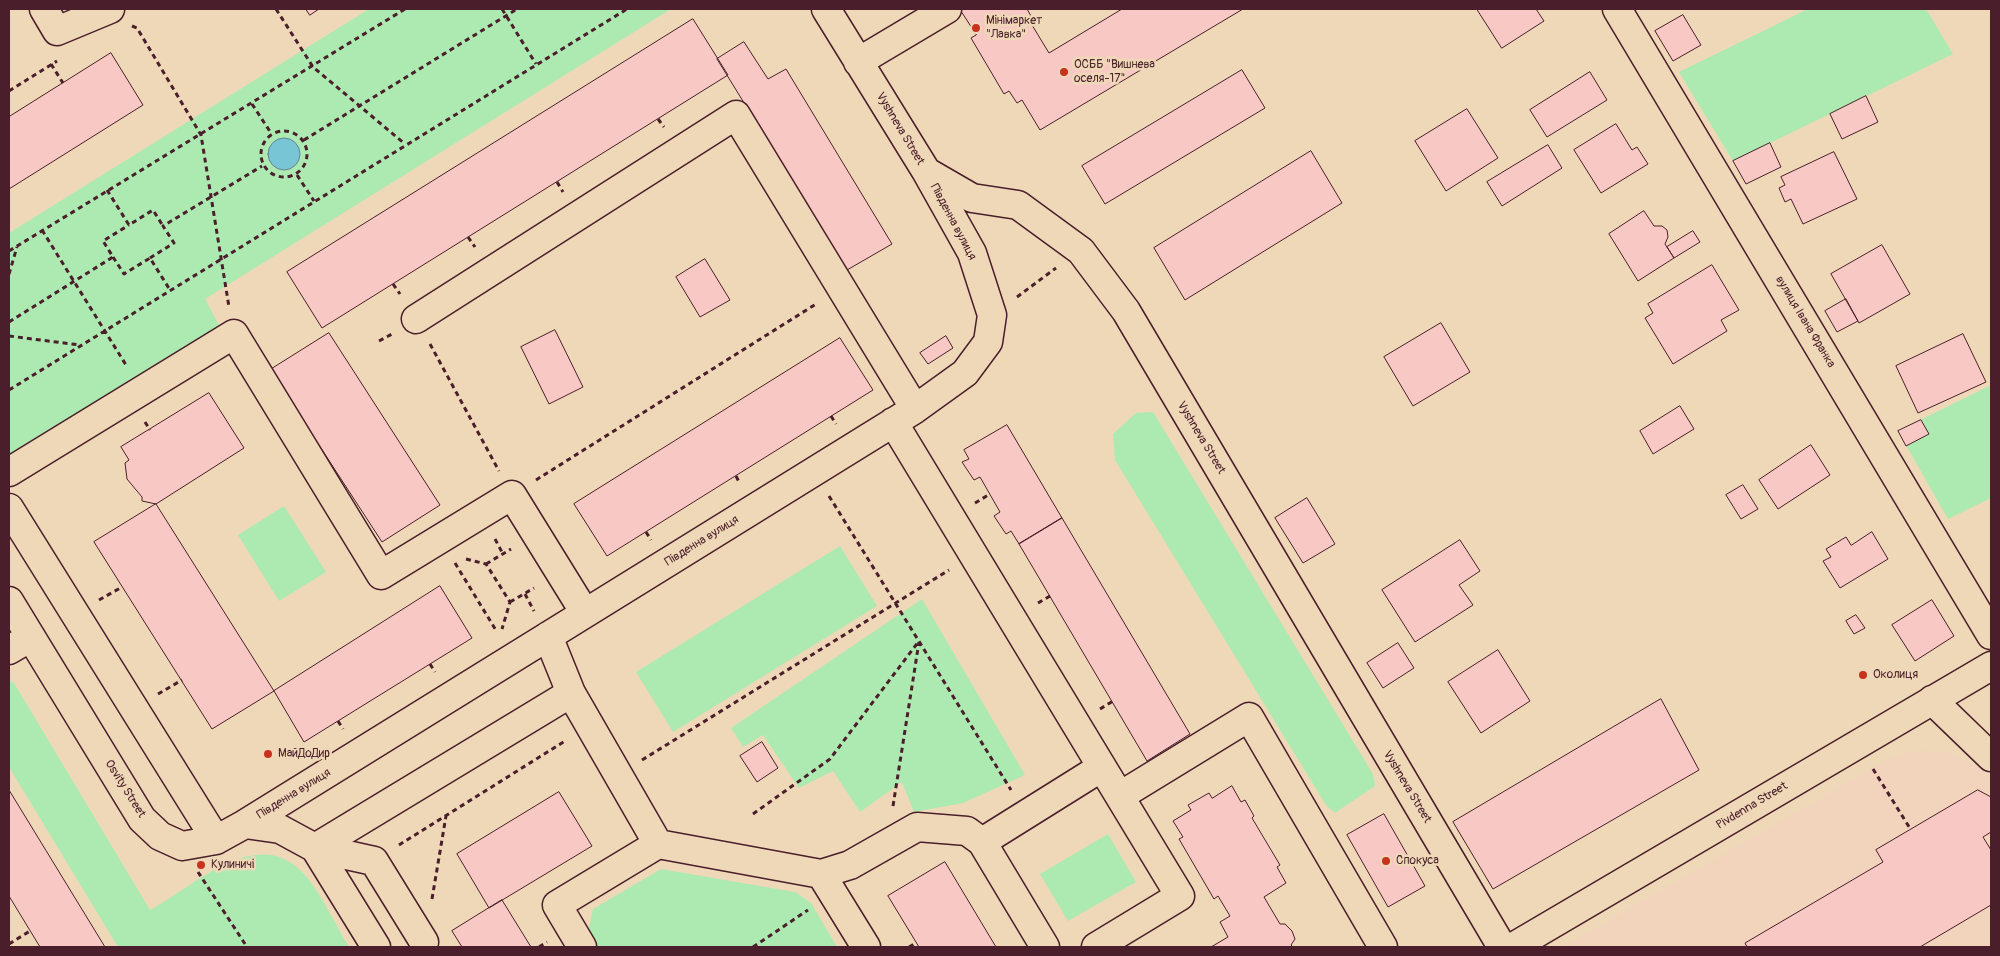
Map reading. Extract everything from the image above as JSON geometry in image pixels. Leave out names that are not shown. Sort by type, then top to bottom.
[{"type":"street","points":[[44,9],[57,30],[119,16]]},
{"type":"street","name":"Vyshneva Street","points":[[826,9],[926,171],[972,198],[1018,205],[1081,251],[1126,311],[1502,947]]},
{"type":"street","points":[[858,62],[907,19],[947,9]]},
{"type":"street","name":"вулиця Івана Франка","points":[[1618,9],[1991,635]]},
{"type":"street","points":[[416,319],[736,115],[842,288],[974,555],[1180,896],[1096,947]]},
{"type":"street","name":"Південна вулиця","points":[[245,824],[904,415],[965,373],[988,342],[992,315],[972,253],[926,171]]},
{"type":"street","points":[[9,472],[234,334],[381,575],[445,547],[512,495],[585,613]]},
{"type":"street","points":[[9,508],[216,840]]},
{"type":"street","name":"Osvity Street","points":[[9,600],[20,644],[142,819],[160,836],[182,846]]},
{"type":"street","points":[[548,636],[571,693],[658,844]]},
{"type":"street","name":"Pivdenna Street","points":[[1513,947],[1991,666]]},
{"type":"street","points":[[315,848],[571,693]]},
{"type":"street","points":[[1932,700],[1991,756]]},
{"type":"street","points":[[1120,796],[1249,717],[1382,947]]},
{"type":"street","points":[[982,842],[1102,767]]},
{"type":"street","points":[[182,846],[216,840],[245,824],[280,829],[315,848],[374,861],[424,942]]},
{"type":"street","points":[[827,884],[850,865],[917,827],[967,831],[982,842],[1045,947]]},
{"type":"street","points":[[582,947],[557,905],[658,844],[827,884],[866,947]]},
{"type":"street","points":[[315,848],[376,947]]},
{"type":"path","points":[[276,9],[313,67],[405,144]]},
{"type":"path","points":[[9,251],[107,190],[202,135],[405,9]]},
{"type":"path","points":[[502,9],[536,64]]},
{"type":"path","points":[[304,140],[518,9]]},
{"type":"path","points":[[9,390],[405,144],[627,9]]},
{"type":"path","points":[[119,16],[137,28],[202,135],[220,259],[234,334]]},
{"type":"path","points":[[47,58],[63,83]]},
{"type":"path","points":[[9,91],[59,60]]},
{"type":"path","points":[[252,104],[271,133]]},
{"type":"path","points":[[289,130],[304,140],[308,159],[297,176],[277,178],[262,166],[260,148],[271,133],[289,130]]},
{"type":"path","points":[[163,226],[262,166]]},
{"type":"path","points":[[297,176],[314,201]]},
{"type":"path","points":[[107,190],[129,225]]},
{"type":"path","points":[[153,210],[174,243],[124,274],[103,241],[129,225],[153,210]]},
{"type":"path","points":[[42,230],[142,390]]},
{"type":"path","points":[[9,274],[17,246]]},
{"type":"path","points":[[992,315],[1081,251]]},
{"type":"path","points":[[9,322],[113,257]]},
{"type":"path","points":[[150,258],[170,290]]},
{"type":"path","points":[[416,319],[512,495],[842,288]]},
{"type":"path","points":[[9,336],[80,345]]},
{"type":"path","points":[[814,471],[1026,814]]},
{"type":"path","points":[[445,547],[486,564],[510,602],[500,637],[445,547]]},
{"type":"path","points":[[486,564],[513,547]]},
{"type":"path","points":[[618,775],[895,602],[974,555]]},
{"type":"path","points":[[753,814],[830,759],[919,641]]},
{"type":"path","points":[[888,844],[919,641]]},
{"type":"path","points":[[374,861],[589,726]]},
{"type":"path","points":[[1870,764],[1911,830]]},
{"type":"path","points":[[424,942],[446,816]]},
{"type":"path","points":[[182,846],[247,947]]},
{"type":"path","points":[[753,947],[827,884]]},
{"type":"path","points":[[9,944],[30,931]]},
{"type":"path","points":[[909,947],[916,944]]},
{"type":"shaded area","points":[[1920,750],[1954,754],[1986,772],[1991,767],[1991,947],[1563,947],[1887,760]]},
{"type":"green space","points":[[369,9],[671,9],[205,299],[220,327],[9,460],[9,233]]},
{"type":"green space","points":[[1808,9],[1926,9],[1953,54],[1733,161],[1679,72]]},
{"type":"green space","points":[[1991,385],[1991,498],[1948,519],[1898,431]]},
{"type":"green space","points":[[1153,412],[1373,774],[1375,786],[1335,813],[1326,805],[1115,460],[1113,434],[1136,413]]},
{"type":"green space","points":[[284,506],[326,572],[279,601],[238,535]]},
{"type":"green space","points":[[840,546],[877,606],[673,732],[636,672]]},
{"type":"green space","points":[[922,599],[1025,775],[963,803],[914,812],[902,782],[860,812],[833,771],[799,788],[763,735],[743,747],[731,728]]},
{"type":"green space","points":[[9,681],[14,683],[150,910],[223,865],[243,858],[263,855],[282,858],[300,870],[314,886],[349,947],[118,947],[9,767]]},
{"type":"green space","points":[[1108,834],[1136,882],[1068,921],[1040,874]]},
{"type":"green space","points":[[661,869],[795,892],[811,903],[837,947],[595,947],[588,933],[593,909]]},
{"type":"water","points":[[284,138],[296,142],[300,154],[296,166],[284,170],[272,166],[268,154],[272,142]]},
{"type":"building","points":[[306,9],[319,9],[310,15]]},
{"type":"building","name":"ОСББ \"Вишнева оселя-17\"","points":[[960,9],[1027,9],[1035,23],[1032,25],[1049,53],[1122,9],[1243,9],[1040,130],[1022,100],[1017,103],[1009,91],[1004,94],[971,38],[976,35]]},
{"type":"building","points":[[1477,9],[1536,9],[1544,21],[1502,48]]},
{"type":"building","points":[[1683,15],[1701,45],[1673,61],[1655,31]]},
{"type":"building","points":[[693,19],[728,75],[322,328],[287,272]]},
{"type":"building","points":[[744,42],[768,79],[786,69],[892,244],[847,270],[717,59]]},
{"type":"building","points":[[111,53],[143,105],[9,189],[9,117]]},
{"type":"building","points":[[1242,70],[1265,108],[1105,204],[1082,166]]},
{"type":"building","points":[[1590,72],[1607,100],[1547,137],[1530,110]]},
{"type":"building","points":[[1866,96],[1878,122],[1842,139],[1830,114]]},
{"type":"building","points":[[1467,109],[1498,158],[1446,191],[1415,141]]},
{"type":"building","points":[[1616,124],[1632,150],[1637,147],[1648,164],[1601,193],[1574,150]]},
{"type":"building","points":[[1770,143],[1781,167],[1746,184],[1733,161]]},
{"type":"building","points":[[1548,145],[1562,168],[1502,206],[1487,182]]},
{"type":"building","points":[[1311,151],[1342,203],[1185,300],[1154,248]]},
{"type":"building","points":[[1834,152],[1857,199],[1803,224],[1791,199],[1785,202],[1779,188],[1785,185],[1781,177]]},
{"type":"building","points":[[1644,211],[1654,226],[1662,226],[1667,230],[1668,237],[1665,244],[1674,258],[1638,281],[1609,234]]},
{"type":"building","points":[[1693,231],[1700,242],[1674,258],[1667,247]]},
{"type":"building","points":[[1882,245],[1910,294],[1859,323],[1831,274]]},
{"type":"building","points":[[705,259],[730,300],[700,317],[676,277]]},
{"type":"building","points":[[1712,265],[1739,310],[1721,320],[1727,331],[1673,364],[1645,318],[1653,313],[1648,304]]},
{"type":"building","points":[[1846,299],[1858,321],[1837,332],[1825,311]]},
{"type":"building","points":[[1441,323],[1470,372],[1413,406],[1384,357]]},
{"type":"building","points":[[555,330],[583,387],[549,404],[521,347]]},
{"type":"building","points":[[329,333],[440,505],[382,542],[270,370]]},
{"type":"building","points":[[1963,334],[1986,382],[1918,413],[1896,366]]},
{"type":"building","points":[[946,336],[953,348],[928,364],[920,353]]},
{"type":"building","points":[[840,338],[873,390],[607,556],[574,504]]},
{"type":"building","points":[[209,393],[244,448],[156,504],[142,501],[142,497],[127,479],[125,463],[129,460],[121,447]]},
{"type":"building","points":[[1680,406],[1694,429],[1653,454],[1640,431]]},
{"type":"building","points":[[1921,420],[1929,434],[1906,446],[1898,431]]},
{"type":"building","points":[[1007,425],[1062,518],[1019,544],[1011,531],[1006,534],[994,516],[1000,512],[980,477],[974,480],[962,462],[969,459],[964,450]]},
{"type":"building","points":[[1811,445],[1830,475],[1778,509],[1759,480]]},
{"type":"building","points":[[1743,485],[1758,509],[1741,519],[1726,495]]},
{"type":"building","points":[[1307,498],[1335,544],[1303,563],[1275,518]]},
{"type":"building","points":[[156,504],[274,691],[212,729],[94,542]]},
{"type":"building","points":[[1062,518],[1190,734],[1147,761],[1019,544]]},
{"type":"building","points":[[1872,532],[1888,559],[1840,588],[1823,561],[1831,557],[1826,549],[1846,537],[1851,545]]},
{"type":"building","points":[[1460,540],[1480,571],[1459,585],[1473,605],[1415,642],[1382,590]]},
{"type":"building","points":[[440,586],[472,638],[304,742],[274,691]]},
{"type":"building","points":[[1932,600],[1954,636],[1915,661],[1892,625]]},
{"type":"building","points":[[1856,615],[1865,628],[1854,634],[1846,621]]},
{"type":"building","points":[[1398,643],[1414,668],[1383,688],[1367,663]]},
{"type":"building","points":[[1498,650],[1530,701],[1481,733],[1448,682]]},
{"type":"building","points":[[1661,699],[1699,770],[1493,889],[1453,822]]},
{"type":"building","points":[[762,742],[778,768],[757,782],[740,756]]},
{"type":"building","points":[[1232,786],[1241,802],[1245,800],[1254,816],[1252,818],[1280,865],[1277,867],[1286,883],[1264,897],[1280,924],[1285,924],[1292,931],[1295,939],[1291,945],[1293,947],[1211,947],[1228,937],[1220,922],[1230,916],[1218,896],[1214,899],[1179,839],[1183,837],[1173,821],[1191,810],[1188,805],[1209,793],[1212,798]]},
{"type":"building","points":[[9,790],[105,947],[40,947],[9,896]]},
{"type":"building","points":[[1978,790],[1991,797],[1991,832],[1983,837],[1991,850],[1991,905],[1920,947],[1747,947],[1745,943],[1883,862],[1876,850]]},
{"type":"building","points":[[559,792],[592,846],[489,908],[457,854]]},
{"type":"building","name":"Спокуса","points":[[1384,814],[1425,886],[1388,907],[1347,835]]},
{"type":"building","points":[[945,862],[996,947],[919,947],[888,896]]},
{"type":"building","points":[[502,900],[531,947],[462,947],[452,931]]},
{"type":"place","name":"Мінімаркет \"Лавка\"","points":[[976,28]]},
{"type":"place","name":"ОСББ \"Вишнева оселя-17\"","points":[[1064,72]]},
{"type":"place","name":"Околиця","points":[[1863,675]]},
{"type":"place","name":"МайДоДир","points":[[268,754]]},
{"type":"place","name":"Спокуса","points":[[1386,861]]},
{"type":"place","name":"Кулиничі","points":[[201,865]]}]
